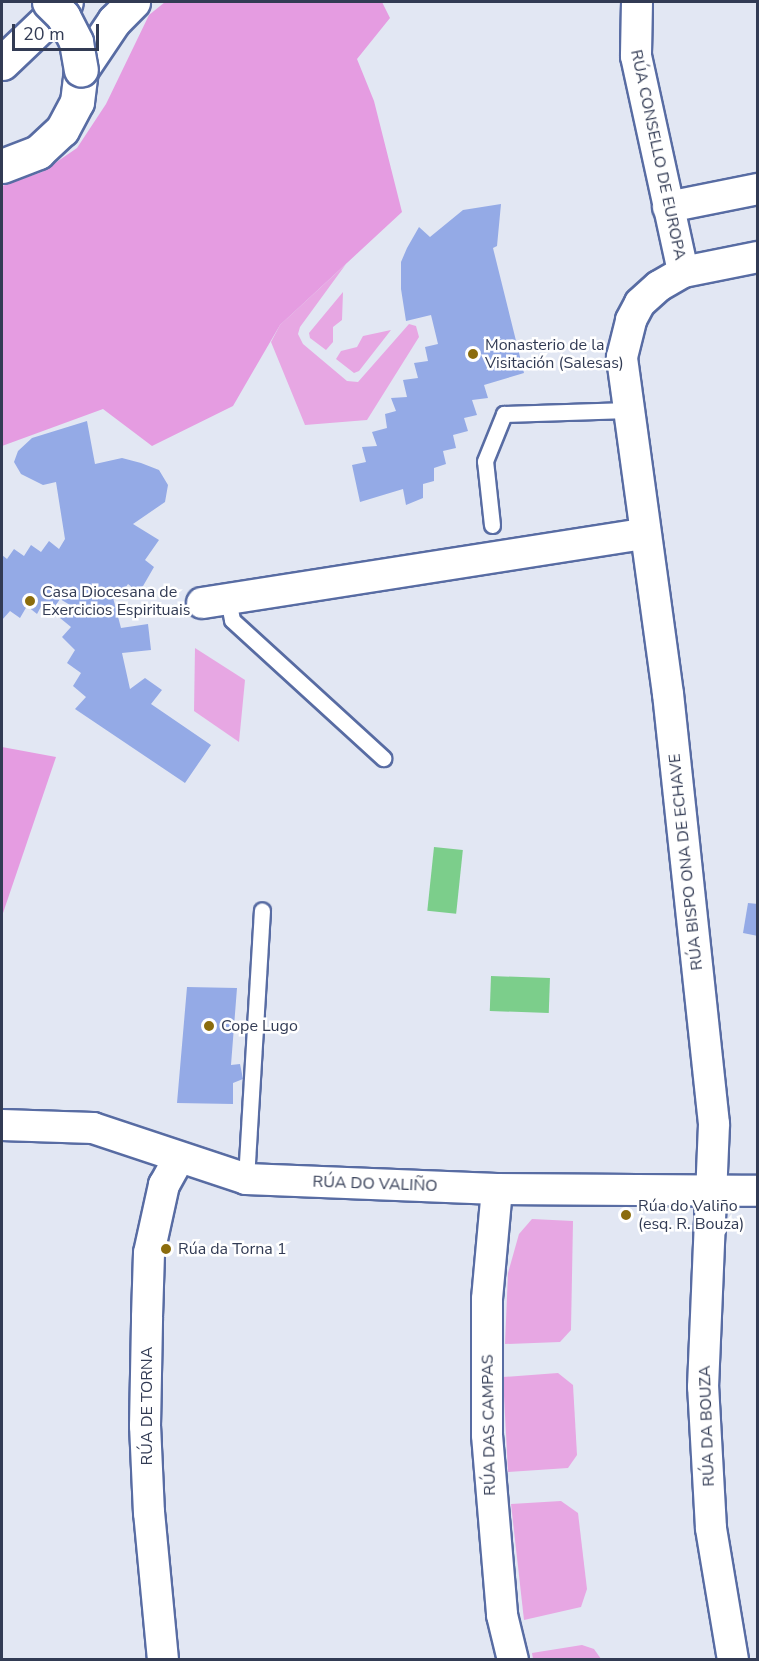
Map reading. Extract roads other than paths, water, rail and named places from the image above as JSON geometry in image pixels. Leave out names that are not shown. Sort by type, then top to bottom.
[{"type":"main road","points":[[2,165],[38,152],[62,130],[77,102],[81,70],[76,42],[63,16],[49,2]]},
{"type":"main road","points":[[2,63],[66,2]]},
{"type":"main road","points":[[81,70],[114,21],[133,2]]},
{"type":"street","name":"RÚA CONSELLO DE EUROPA","points":[[637,2],[635,53],[683,272]]},
{"type":"street","points":[[668,207],[758,189]]},
{"type":"street","name":"RÚA BISPO ONA DE ECHAVE","points":[[710,1190],[714,1124],[668,694],[622,357],[631,320],[640,303],[683,272],[758,257]]},
{"type":"street","points":[[215,601],[645,534]]},
{"type":"street","name":"RÚA DO VALIÑO","points":[[2,1125],[93,1128],[246,1179],[497,1189],[758,1191]]},
{"type":"street","name":"RÚA DE TORNA","points":[[163,1659],[145,1437],[149,1253],[164,1185],[179,1158]]},
{"type":"street","name":"RÚA DAS CAMPAS","points":[[497,1189],[487,1299],[487,1435],[502,1615],[513,1659]]},
{"type":"street","name":"RÚA DA BOUZA","points":[[710,1190],[703,1387],[711,1528],[733,1659]]},
{"type":"lane","points":[[492,525],[485,461],[504,414],[628,410]]},
{"type":"lane","points":[[215,601],[232,620],[384,758]]},
{"type":"lane","points":[[246,1179],[262,910]]},
{"type":"place","name":"Monasterio de la Visitación (Salesas)","points":[[473,354]]},
{"type":"place","name":"Casa Diocesana de Exercicios Espirituais","points":[[30,601]]},
{"type":"place","name":"Cope Lugo","points":[[209,1026]]},
{"type":"place","name":"Rúa do Valiño (esq. R. Bouza)","points":[[626,1215]]},
{"type":"place","name":"Rúa da Torna 1","points":[[166,1249]]}]
